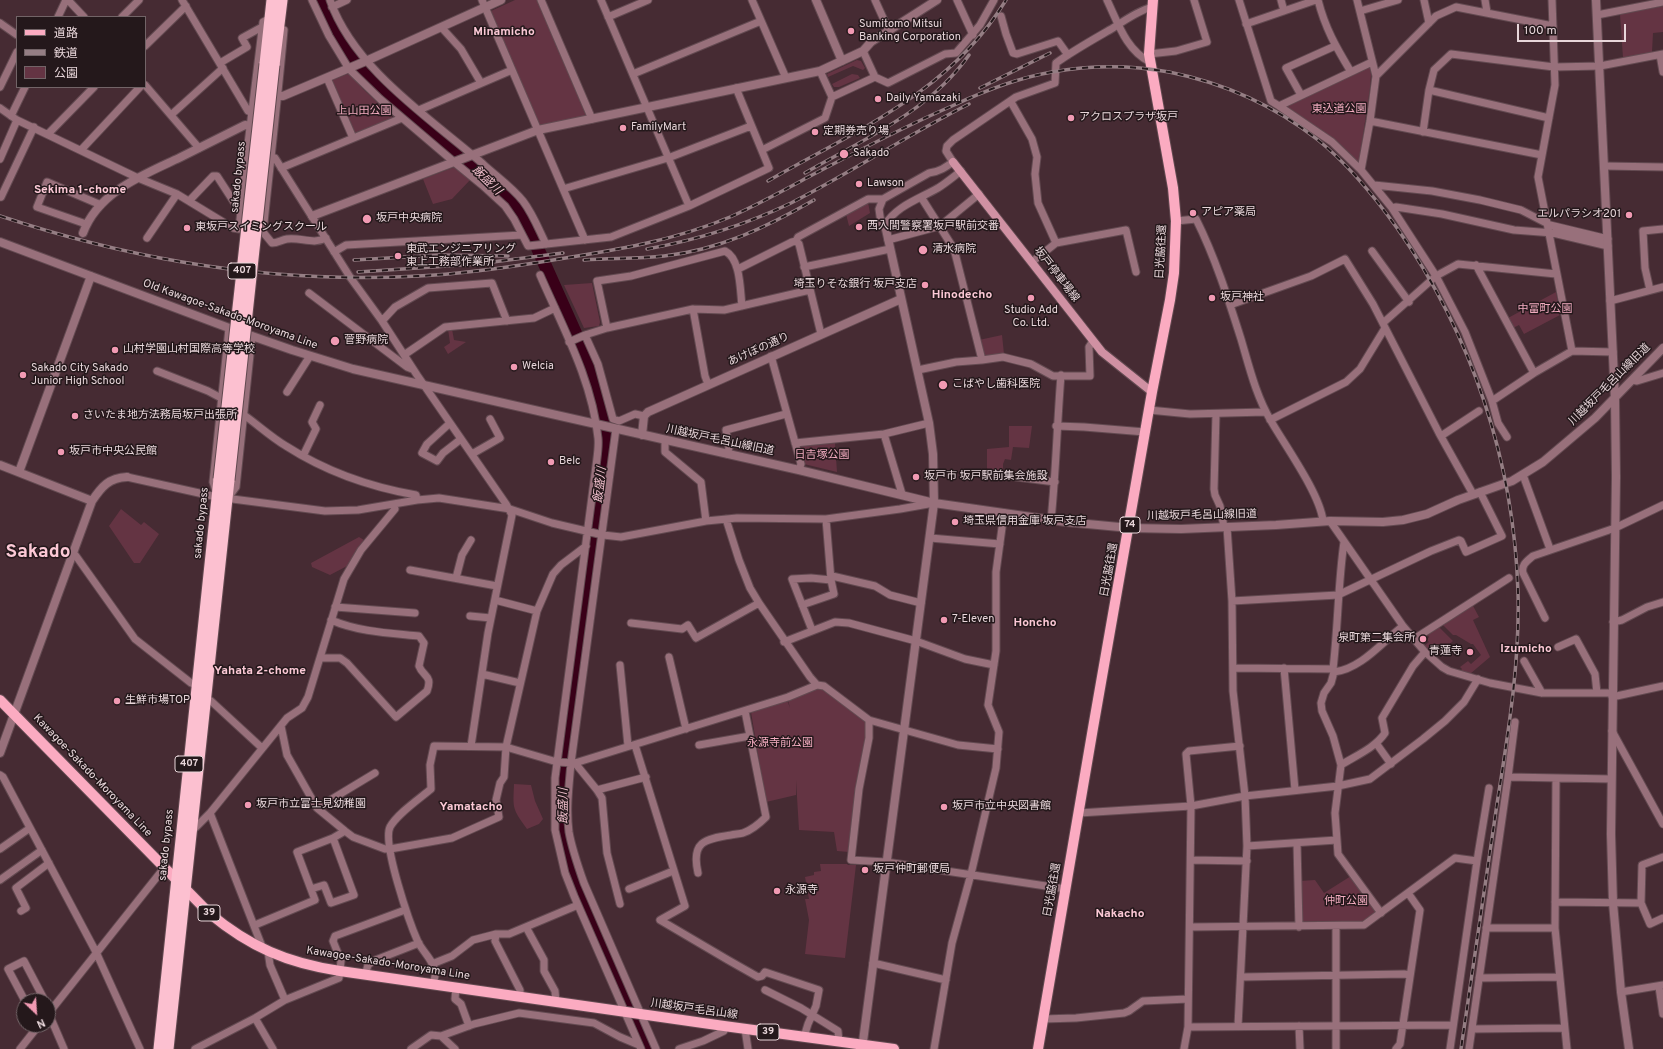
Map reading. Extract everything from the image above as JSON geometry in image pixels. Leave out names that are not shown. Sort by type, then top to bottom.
[{"type":"highway","name":"407","points":[[270,22],[272,0]]},
{"type":"highway","name":"407","points":[[270,22],[282,0]]},
{"type":"highway","name":"sakado bypass","points":[[168,1049],[205,700],[222,498],[269,65],[270,22]]},
{"type":"highway","name":"sakado bypass","points":[[159,1049],[198,684],[222,498]]},
{"type":"main road","name":"日光脇往還","points":[[1038,1049],[1174,273],[1176,221],[1172,181],[1150,58],[1152,4]]},
{"type":"main road","name":"坂戸停車場線","points":[[953,162],[1093,341],[1113,362],[1152,392]]},
{"type":"main road","name":"Kawagoe-Sakado-Moroyama Line","points":[[0,700],[197,903],[228,929],[246,941],[284,958],[314,967],[456,987]]},
{"type":"main road","name":"川越坂戸毛呂山線","points":[[456,987],[839,1042],[862,1047],[894,1049]]},
{"type":"street","points":[[59,16],[67,0],[83,16]]},
{"type":"street","points":[[123,16],[139,0]]},
{"type":"street","points":[[312,0],[328,36],[350,68],[402,118],[505,206],[514,219],[528,246],[611,237],[689,206],[769,168],[736,88]]},
{"type":"street","points":[[347,0],[331,3],[349,39],[365,62],[522,200],[534,218],[544,244]]},
{"type":"street","points":[[278,96],[283,96],[327,78],[442,28],[483,4],[501,0]]},
{"type":"street","points":[[541,0],[592,119]]},
{"type":"street","points":[[601,0],[689,206]]},
{"type":"street","points":[[608,17],[648,0]]},
{"type":"street","points":[[752,0],[786,78]]},
{"type":"street","points":[[816,0],[842,61]]},
{"type":"street","points":[[874,0],[889,31]]},
{"type":"street","points":[[312,216],[538,130],[820,71],[863,51],[871,42],[936,0]]},
{"type":"street","points":[[957,0],[973,35]]},
{"type":"street","points":[[863,51],[875,77],[888,83],[944,54],[956,53],[973,35],[994,0]]},
{"type":"street","points":[[1107,0],[1129,45],[1142,58],[1150,58],[1207,42],[1194,0]]},
{"type":"street","points":[[1239,0],[1271,101],[1332,142],[1361,170],[1392,208],[1436,276],[1465,332],[1492,402],[1498,423],[1507,437]]},
{"type":"street","points":[[1281,0],[1284,11]]},
{"type":"street","points":[[1246,24],[1317,0],[1323,19],[1335,46],[1351,72]]},
{"type":"street","points":[[1357,0],[1376,76],[1361,170]]},
{"type":"street","points":[[1360,11],[1398,0]]},
{"type":"street","points":[[1424,0],[1429,23]]},
{"type":"street","points":[[1485,0],[1487,12]]},
{"type":"street","points":[[1552,0],[1555,85],[1538,177],[1572,351]]},
{"type":"street","points":[[1596,0],[1615,399],[1610,834],[1613,903],[1621,992],[1629,1049]]},
{"type":"street","points":[[1597,15],[1646,3],[1663,2]]},
{"type":"street","points":[[146,45],[184,3],[248,111],[252,112]]},
{"type":"street","points":[[483,4],[585,240]]},
{"type":"street","points":[[738,269],[796,241],[798,237],[868,199],[883,199],[929,173],[935,172],[953,162],[946,151],[947,146],[953,140],[1011,102],[1016,97],[1055,82],[1056,63],[1068,54],[1152,4]]},
{"type":"street","points":[[1376,76],[1436,16],[1456,7],[1553,26]]},
{"type":"street","points":[[1001,16],[1013,53],[1017,54],[1058,41],[1068,54]]},
{"type":"street","points":[[633,74],[760,21]]},
{"type":"street","points":[[171,115],[221,65],[247,47],[242,38],[270,22]]},
{"type":"street","points":[[263,232],[284,29],[270,22]]},
{"type":"street","points":[[239,229],[252,112],[270,22]]},
{"type":"street","points":[[0,24],[16,34]]},
{"type":"street","points":[[442,28],[460,49],[481,83]]},
{"type":"street","points":[[1301,95],[1286,68],[1335,46]]},
{"type":"street","points":[[0,88],[16,54]]},
{"type":"street","points":[[1424,132],[1429,90],[1434,70],[1451,54],[1554,67],[1600,66],[1661,54],[1663,72]]},
{"type":"street","points":[[1279,106],[1372,62]]},
{"type":"street","points":[[419,110],[512,70]]},
{"type":"street","points":[[762,150],[825,118],[832,97],[820,71]]},
{"type":"street","points":[[832,97],[875,77]]},
{"type":"street","points":[[327,78],[353,138]]},
{"type":"street","points":[[146,86],[199,148]]},
{"type":"street","points":[[0,159],[25,88]]},
{"type":"street","points":[[48,134],[93,88]]},
{"type":"street","points":[[81,150],[139,88]]},
{"type":"street","points":[[1429,90],[1549,118]]},
{"type":"street","points":[[1011,102],[1032,139],[1037,157],[1035,174],[1038,203],[1056,243]]},
{"type":"street","points":[[0,108],[14,118],[138,178],[177,194],[233,228],[263,232],[272,242],[277,243],[287,239],[319,242],[326,238]]},
{"type":"street","points":[[281,168],[402,118]]},
{"type":"street","points":[[1370,121],[1542,155]]},
{"type":"street","points":[[83,233],[86,224],[101,205],[118,190],[138,178],[245,125],[250,126]]},
{"type":"street","points":[[563,189],[668,158],[751,126]]},
{"type":"street","points":[[0,196],[1,197],[34,127]]},
{"type":"street","points":[[248,144],[271,148]]},
{"type":"street","points":[[270,157],[275,158],[353,282],[382,321],[423,384],[510,509],[512,515],[497,586],[477,696],[471,746]]},
{"type":"street","points":[[1604,166],[1663,167]]},
{"type":"street","points":[[885,226],[891,215],[938,188],[961,171]]},
{"type":"street","points":[[935,172],[939,181],[938,188]]},
{"type":"street","points":[[189,201],[213,176],[217,176],[241,213]]},
{"type":"street","points":[[86,224],[37,207],[48,182],[101,205]]},
{"type":"street","points":[[1374,185],[1432,191],[1480,200],[1521,210],[1546,223],[1608,242]]},
{"type":"street","points":[[147,238],[177,194]]},
{"type":"street","points":[[888,240],[940,226],[979,194]]},
{"type":"street","points":[[921,197],[954,249],[982,360]]},
{"type":"street","points":[[862,1047],[934,503],[933,454],[929,423],[885,226],[881,223],[879,209],[883,199]]},
{"type":"street","points":[[1392,208],[1396,207],[1442,214],[1514,230],[1548,233],[1608,242]]},
{"type":"street","points":[[1176,221],[1196,219],[1210,246],[1265,412],[1313,492],[1326,521],[1344,542],[1403,626],[1425,652],[1449,671],[1509,688],[1542,693],[1597,693],[1612,695],[1663,686]]},
{"type":"street","points":[[1650,290],[1645,268],[1643,231],[1663,229]]},
{"type":"street","points":[[1032,262],[1056,243],[1126,230],[1136,272]]},
{"type":"street","points":[[334,252],[346,245],[522,235]]},
{"type":"street","points":[[796,241],[799,244],[821,334]]},
{"type":"street","name":"Old Kawagoe-Sakado-Moroyama Line","points":[[0,242],[229,328],[310,356],[353,369],[596,425]]},
{"type":"street","points":[[804,266],[890,249]]},
{"type":"street","points":[[607,328],[597,281],[654,271],[726,251],[730,253],[738,269],[742,306]]},
{"type":"street","points":[[1372,251],[1409,302]]},
{"type":"street","points":[[1230,305],[1311,276],[1345,259],[1373,304],[1441,436],[1502,536],[1466,552],[1461,541],[1459,540],[1431,551],[1338,595],[1232,601]]},
{"type":"street","points":[[1270,420],[1346,382],[1360,369],[1384,326],[1436,276],[1458,264],[1556,274]]},
{"type":"street","points":[[1476,265],[1534,373]]},
{"type":"street","points":[[540,275],[584,376],[593,408],[598,438],[588,532],[557,762],[554,803],[555,830],[565,873],[640,1047]]},
{"type":"street","points":[[19,472],[91,276]]},
{"type":"street","points":[[382,321],[395,307],[428,288],[492,283],[507,321]]},
{"type":"street","points":[[1610,301],[1663,287]]},
{"type":"street","points":[[570,342],[584,335],[607,328],[693,309],[724,310],[810,290]]},
{"type":"street","points":[[309,293],[407,368],[413,369]]},
{"type":"street","name":"あけぼの通り","points":[[644,416],[648,412],[708,384],[902,299]]},
{"type":"street","points":[[404,355],[445,327],[534,318],[555,308]]},
{"type":"street","points":[[693,309],[705,376],[708,384]]},
{"type":"street","points":[[222,498],[213,482],[229,328]]},
{"type":"street","points":[[584,335],[598,364],[613,419],[619,420],[635,414],[644,416],[642,435]]},
{"type":"street","points":[[222,498],[236,487],[252,336]]},
{"type":"street","points":[[918,370],[956,362],[1008,357],[1031,364],[1053,376],[1090,376],[1089,347],[1093,341]]},
{"type":"street","name":"川越坂戸毛呂山線旧道","points":[[596,425],[799,470],[934,503],[1051,520],[1130,528],[1181,529],[1326,521],[1383,522],[1417,518],[1476,493],[1502,485],[1523,475],[1543,462],[1585,428],[1615,399],[1663,348]]},
{"type":"street","points":[[1492,402],[1534,373],[1572,351],[1613,352]]},
{"type":"street","points":[[287,392],[310,356]]},
{"type":"street","points":[[771,356],[801,464],[799,470]]},
{"type":"street","points":[[157,371],[208,391],[221,398]]},
{"type":"street","points":[[1632,380],[1637,381],[1663,373]]},
{"type":"street","points":[[1051,520],[1055,482],[1056,426],[1061,375]]},
{"type":"street","points":[[303,456],[316,429],[312,422],[320,405]]},
{"type":"street","points":[[1149,410],[1190,414],[1265,412]]},
{"type":"street","points":[[1441,436],[1479,411]]},
{"type":"street","points":[[727,454],[729,448],[726,430],[786,414]]},
{"type":"street","points":[[1216,414],[1214,489],[1226,527],[1232,601],[1233,692],[1245,796],[1247,846],[1242,976],[1238,1026]]},
{"type":"street","points":[[244,415],[284,445],[303,456],[350,478],[372,485],[416,495],[417,500]]},
{"type":"street","points":[[472,454],[500,438],[490,419]]},
{"type":"street","points":[[450,423],[427,444],[422,453],[437,461],[442,453],[461,439]]},
{"type":"street","points":[[795,443],[884,434],[929,423]]},
{"type":"street","points":[[1056,426],[1084,426],[1145,432]]},
{"type":"street","points":[[614,429],[568,800],[569,832],[576,859],[593,904],[656,1049]]},
{"type":"street","points":[[884,434],[906,495],[900,510]]},
{"type":"street","points":[[665,440],[665,452],[701,482],[706,521]]},
{"type":"street","points":[[0,465],[92,501]]},
{"type":"street","points":[[1523,475],[1550,549]]},
{"type":"street","points":[[1009,476],[1055,482]]},
{"type":"street","points":[[0,753],[92,501],[98,491],[107,483],[116,478],[127,478],[222,498],[325,511],[358,510],[417,500],[439,498],[510,509],[552,524],[602,535],[620,537],[706,521],[726,519],[826,519],[900,510],[934,503]]},
{"type":"street","points":[[191,832],[210,813],[287,718],[303,706],[308,697],[344,579],[361,550],[395,509],[394,504]]},
{"type":"street","points":[[1545,618],[1522,569],[1533,556],[1614,528],[1663,505]]},
{"type":"street","points":[[934,1049],[952,943],[971,874],[996,768],[999,732],[988,705],[996,651],[996,572],[1004,513]]},
{"type":"street","points":[[726,519],[750,588],[784,642],[817,684],[824,686],[869,720],[903,731],[958,745],[998,749]]},
{"type":"street","points":[[802,605],[834,594],[831,578],[826,519]]},
{"type":"street","points":[[930,538],[1000,544]]},
{"type":"street","points":[[456,578],[462,555],[472,540]]},
{"type":"street","points":[[1344,542],[1338,595],[1337,630],[1333,671],[1331,683],[1324,693],[1321,703],[1322,711],[1333,736],[1341,765],[1335,812],[1338,854],[1381,913]]},
{"type":"street","points":[[281,726],[287,755],[318,808],[344,831],[372,844],[385,849],[390,849],[452,838],[499,816],[496,800],[500,783],[504,777],[506,747],[537,611],[553,574],[561,565],[586,546]]},
{"type":"street","points":[[72,554],[76,556],[135,638],[191,683],[198,684]]},
{"type":"street","points":[[410,570],[497,586]]},
{"type":"street","points":[[812,630],[792,579],[831,578],[875,586],[890,595],[921,603]]},
{"type":"street","points":[[1414,639],[1509,578]]},
{"type":"street","points":[[495,600],[537,611]]},
{"type":"street","points":[[630,623],[682,629],[688,626],[696,638],[759,603]]},
{"type":"street","points":[[1613,622],[1622,620],[1647,607],[1661,603],[1663,611]]},
{"type":"street","points":[[335,607],[415,613]]},
{"type":"street","points":[[470,616],[491,618]]},
{"type":"street","points":[[320,658],[340,658],[347,663],[396,717],[427,691],[428,688],[428,679],[419,666],[424,643],[419,636],[374,632],[343,625],[331,620]]},
{"type":"street","points":[[784,642],[835,622],[849,623],[916,641],[965,659],[994,666]]},
{"type":"street","points":[[1233,668],[1284,668],[1333,671],[1347,670],[1358,663],[1403,626]]},
{"type":"street","points":[[1558,647],[1576,639],[1595,674],[1597,693]]},
{"type":"street","points":[[1341,765],[1376,743],[1385,733],[1382,718],[1413,666],[1425,652]]},
{"type":"street","points":[[669,658],[686,729]]},
{"type":"street","points":[[1524,661],[1542,693]]},
{"type":"street","points":[[620,665],[632,746],[646,776],[673,871],[685,906],[660,920],[758,977],[762,976],[765,972],[819,990],[813,1016],[808,1024],[804,1037]]},
{"type":"street","points":[[1284,668],[1295,790]]},
{"type":"street","points":[[482,674],[520,683]]},
{"type":"street","points":[[1079,813],[1191,806],[1245,796],[1338,786],[1370,779],[1445,721],[1464,702],[1478,679]]},
{"type":"street","points":[[433,984],[435,972],[432,964],[419,944],[406,910],[390,849],[389,833],[394,821],[431,790],[430,765],[434,746],[506,747],[557,762],[573,763],[788,697],[817,684]]},
{"type":"street","points":[[205,700],[212,701],[262,748]]},
{"type":"street","points":[[698,873],[695,856],[701,845],[712,839],[744,833],[760,823],[766,817],[744,711]]},
{"type":"street","points":[[869,720],[869,738],[859,788],[851,860],[886,862],[1066,889]]},
{"type":"street","points":[[1469,1049],[1515,722]]},
{"type":"street","points":[[1611,730],[1663,824]]},
{"type":"street","points":[[699,745],[750,736]]},
{"type":"street","points":[[1376,743],[1390,764]]},
{"type":"street","points":[[1184,1049],[1188,1027],[1191,860],[1191,806],[1187,752],[1240,746]]},
{"type":"street","points":[[573,763],[597,790],[602,798],[607,853],[620,904]]},
{"type":"street","points":[[318,808],[375,773]]},
{"type":"street","points":[[0,775],[3,777],[96,952],[140,1049]]},
{"type":"street","points":[[597,790],[646,776]]},
{"type":"street","points":[[1508,777],[1611,778]]},
{"type":"street","points":[[1556,778],[1555,928],[1567,1049]]},
{"type":"street","points":[[1450,1049],[1477,860],[1489,788]]},
{"type":"street","points":[[1656,810],[1663,806]]},
{"type":"street","points":[[210,813],[285,1000]]},
{"type":"street","points":[[0,849],[30,828]]},
{"type":"street","points":[[255,925],[315,900],[298,852],[333,838],[344,831]]},
{"type":"street","points":[[311,889],[324,885],[331,903],[354,895],[333,838]]},
{"type":"street","points":[[1247,846],[1337,840]]},
{"type":"street","points":[[1297,843],[1299,927]]},
{"type":"street","points":[[0,880],[42,850]]},
{"type":"street","points":[[1663,857],[1642,865],[1641,903],[1650,924],[1663,918]]},
{"type":"street","points":[[1190,927],[1299,927],[1364,925],[1455,858],[1477,860]]},
{"type":"street","points":[[1191,860],[1247,861]]},
{"type":"street","points":[[21,911],[26,908],[16,888],[49,864]]},
{"type":"street","points":[[56,1002],[164,868]]},
{"type":"street","points":[[629,889],[673,871]]},
{"type":"street","points":[[1396,1049],[1400,1044],[1420,910],[1408,893]]},
{"type":"street","points":[[1555,902],[1641,903]]},
{"type":"street","points":[[432,964],[452,956],[473,940],[496,934],[509,934],[578,905]]},
{"type":"street","points":[[194,1049],[255,1018],[285,1000],[339,978],[341,960],[333,941],[335,936],[406,910]]},
{"type":"street","points":[[1336,926],[1336,1049]]},
{"type":"street","points":[[526,927],[544,960],[544,971],[555,991],[556,1002]]},
{"type":"street","points":[[1486,928],[1555,928]]},
{"type":"street","points":[[496,934],[495,941],[520,990],[520,996]]},
{"type":"street","points":[[365,974],[368,965],[373,961],[419,944]]},
{"type":"street","points":[[21,993],[8,969],[24,961],[41,993]]},
{"type":"street","points":[[873,963],[946,980]]},
{"type":"street","points":[[1242,976],[1404,974],[1410,976]]},
{"type":"street","points":[[1479,978],[1559,978]]},
{"type":"street","points":[[1621,992],[1661,986],[1663,1014]]},
{"type":"street","points":[[456,987],[455,999],[461,1004],[469,1026]]},
{"type":"street","points":[[765,990],[801,1008],[838,1031],[839,1042]]},
{"type":"street","points":[[1043,1019],[1076,1018],[1124,1013],[1143,1001],[1188,999]]},
{"type":"street","points":[[411,1049],[431,1035],[441,1036],[469,1026],[519,1013],[594,1023],[640,1047]]},
{"type":"street","points":[[255,1018],[273,1049]]},
{"type":"street","points":[[1188,1027],[1453,1025]]},
{"type":"street","points":[[679,1049],[710,1038],[724,1031],[724,1026]]},
{"type":"street","points":[[1299,1026],[1300,1049]]},
{"type":"street","points":[[1472,1029],[1564,1028]]},
{"type":"street","points":[[56,1029],[64,1049]]},
{"type":"street","points":[[745,1029],[748,1049]]},
{"type":"street","points":[[20,1049],[33,1033]]},
{"type":"street","points":[[441,1036],[455,1049]]},
{"type":"green space","points":[[515,0],[537,0],[587,116],[540,127],[491,11]]},
{"type":"green space","points":[[1663,6],[1663,32],[1653,33],[1652,52],[1623,58],[1620,14]]},
{"type":"green space","points":[[857,60],[861,61],[865,68],[863,70],[853,66],[828,77],[827,74]]},
{"type":"green space","name":"東込道公園","points":[[1367,66],[1370,67],[1370,88],[1359,162],[1357,163],[1285,107]]},
{"type":"green space","name":"上山田公園","points":[[350,73],[363,89],[392,116],[392,118],[355,133],[332,80]]},
{"type":"green space","points":[[852,74],[858,75],[860,78],[839,87],[834,87],[832,84]]},
{"type":"green space","points":[[455,167],[470,180],[452,199],[433,204],[423,179]]},
{"type":"green space","points":[[868,202],[870,213],[849,226],[846,214]]},
{"type":"green space","points":[[592,283],[600,322],[599,326],[584,328],[564,285]]},
{"type":"green space","name":"中富町公園","points":[[1556,292],[1560,315],[1524,334],[1519,325],[1513,328],[1508,318]]},
{"type":"green space","points":[[448,329],[452,329],[454,340],[466,342],[448,354],[444,347],[450,343]]},
{"type":"green space","points":[[1002,335],[1004,354],[986,357],[979,340]]},
{"type":"green space","points":[[1009,426],[1032,426],[1029,448],[1013,447],[1011,460],[1005,459],[1003,464],[1003,471],[1008,472],[1006,476],[987,477],[987,449],[1009,447]]},
{"type":"green space","name":"日𠮷塚公園","points":[[835,443],[837,472],[804,464],[800,448],[801,446]]},
{"type":"green space","points":[[121,509],[141,525],[144,522],[159,534],[140,563],[134,563],[109,526]]},
{"type":"green space","points":[[359,537],[364,540],[347,566],[330,575],[312,567],[311,563]]},
{"type":"green space","points":[[1472,604],[1479,617],[1473,620],[1490,657],[1470,674],[1460,671],[1462,669],[1460,667],[1468,661],[1471,664],[1481,655],[1473,644],[1456,635],[1453,635],[1442,624]]},
{"type":"green space","points":[[1439,627],[1453,641],[1435,657],[1424,646],[1429,642],[1427,640],[1429,637],[1426,633]]},
{"type":"green space","name":"永源寺前公園","points":[[817,689],[822,689],[865,721],[867,726],[849,852],[837,851],[834,832],[799,830],[796,780],[796,795],[766,802],[751,712],[787,700],[790,708],[788,700]]},
{"type":"green space","points":[[514,784],[531,785],[535,801],[543,819],[539,824],[527,829],[518,817],[514,808]]},
{"type":"green space","points":[[820,864],[856,865],[845,958],[805,954],[809,920],[805,899],[809,899],[805,877],[814,875],[814,872],[821,871]]},
{"type":"green space","name":"仲町公園","points":[[1351,876],[1376,912],[1363,921],[1302,922],[1300,881],[1315,880],[1324,893]]},
{"type":"waterway","name":"飯盛川","points":[[322,0],[340,37],[350,54],[363,71],[491,184],[522,216],[591,368],[598,389],[606,434],[565,770],[564,811],[566,838],[575,879],[649,1049]]},
{"type":"railway","points":[[768,181],[868,126],[930,84],[958,60],[983,32],[1006,0]]},
{"type":"railway","points":[[980,88],[1050,53]]},
{"type":"railway","points":[[805,173],[872,136],[915,108],[935,93],[953,75],[969,55]]},
{"type":"railway","points":[[0,216],[51,232],[102,245],[154,257],[206,266],[312,276],[365,278],[434,275],[499,268],[640,245],[708,226],[751,207],[865,147],[976,95],[1026,78],[1052,72],[1096,67],[1140,68],[1169,72],[1209,82],[1229,89],[1266,106],[1302,128],[1318,140],[1351,170],[1397,228],[1424,269],[1447,312],[1467,356],[1484,401],[1498,448],[1508,495],[1515,543],[1518,592],[1515,672],[1509,725],[1461,1049]]},
{"type":"railway","points":[[647,249],[720,231],[774,211],[836,179],[969,104]]},
{"type":"railway","points":[[584,260],[644,258],[704,249],[760,228],[814,200]]},
{"type":"railway","points":[[358,272],[477,264],[563,253]]},
{"type":"railway","points":[[354,260],[440,255],[508,256]]},
{"type":"place","name":"Sumitomo Mitsui Banking Corporation","points":[[851,31]]},
{"type":"place","name":"Daily Yamazaki","points":[[878,99]]},
{"type":"place","name":"アクロスプラザ坂戸","points":[[1071,118]]},
{"type":"place","name":"FamilyMart","points":[[623,128]]},
{"type":"place","name":"定期券売り場","points":[[815,132]]},
{"type":"place","name":"Sakado","points":[[844,154]]},
{"type":"place","name":"Lawson","points":[[859,184]]},
{"type":"place","name":"アピア薬局","points":[[1193,213]]},
{"type":"place","name":"エルパラシオ201","points":[[1629,215]]},
{"type":"place","name":"坂戸中央病院","points":[[367,219]]},
{"type":"place","name":"西入間警察署坂戸駅前交番","points":[[859,227]]},
{"type":"place","name":"東坂戸スイミングスクール","points":[[187,228]]},
{"type":"place","name":"清水病院","points":[[923,250]]},
{"type":"place","name":"東武エンジニアリング 東上工務部作業所","points":[[398,256]]},
{"type":"place","name":"埼玉りそな銀行 坂戸支店","points":[[925,285]]},
{"type":"place","name":"Studio Add Co. Ltd.","points":[[1031,298]]},
{"type":"place","name":"坂戸神社","points":[[1212,298]]},
{"type":"place","name":"菅野病院","points":[[335,341]]},
{"type":"place","name":"山村学園山村国際高等学校","points":[[115,350]]},
{"type":"place","name":"Welcia","points":[[514,367]]},
{"type":"place","name":"Sakado City Sakado Junior High School","points":[[23,375]]},
{"type":"place","name":"こばやし歯科医院","points":[[943,385]]},
{"type":"place","name":"さいたま地方法務局坂戸出張所","points":[[75,416]]},
{"type":"place","name":"坂戸市中央公民館","points":[[61,452]]},
{"type":"place","name":"Belc","points":[[551,462]]},
{"type":"place","name":"坂戸市 坂戸駅前集会施設","points":[[916,477]]},
{"type":"place","name":"埼玉県信用金庫 坂戸支店","points":[[955,522]]},
{"type":"place","name":"7-Eleven","points":[[944,620]]},
{"type":"place","name":"泉町第二集会所","points":[[1423,639]]},
{"type":"place","name":"青蓮寺","points":[[1470,652]]},
{"type":"place","name":"生鮮市場TOP","points":[[117,701]]},
{"type":"place","name":"坂戸市立富士見幼稚園","points":[[248,805]]},
{"type":"place","name":"坂戸市立中央図書館","points":[[944,807]]},
{"type":"place","name":"坂戸仲町郵便局","points":[[865,870]]},
{"type":"place","name":"永源寺","points":[[777,891]]},
{"type":"district","name":"Minamicho","points":[[504,33]]},
{"type":"district","name":"Sekima 1-chome","points":[[80,191]]},
{"type":"district","name":"Hinodecho","points":[[962,296]]},
{"type":"district","name":"Sakado","points":[[38,553]]},
{"type":"district","name":"Honcho","points":[[1035,624]]},
{"type":"district","name":"Izumicho","points":[[1526,650]]},
{"type":"district","name":"Yahata 2-chome","points":[[260,672]]},
{"type":"district","name":"Yamatacho","points":[[471,808]]},
{"type":"district","name":"Nakacho","points":[[1120,915]]}]
